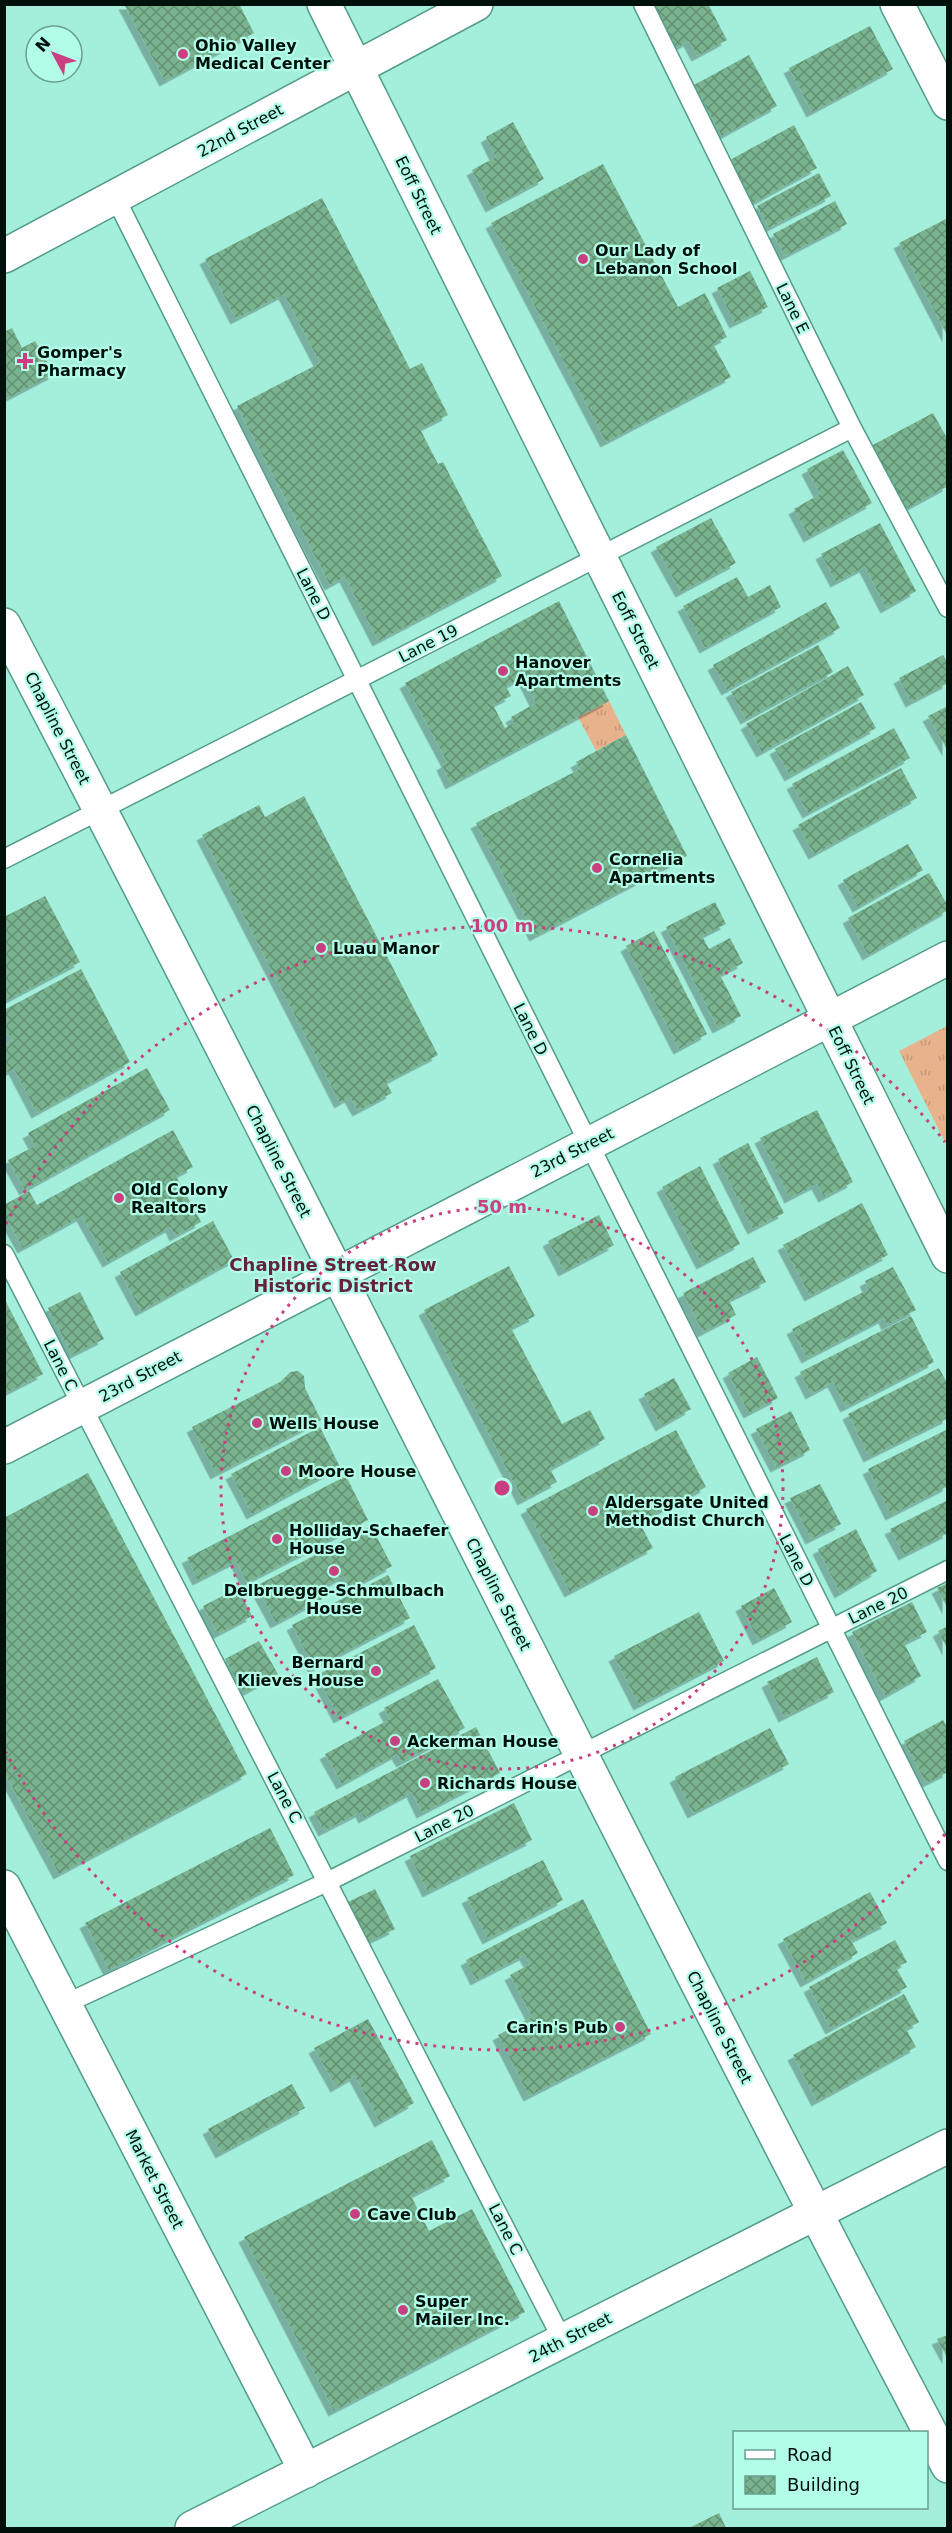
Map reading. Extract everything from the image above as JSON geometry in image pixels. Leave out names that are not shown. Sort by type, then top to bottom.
[{"type":"street","name":"Eoff Street","points":[[324,4],[948,1256]]},
{"type":"street","name":"22nd Street","points":[[4,256],[476,4]]},
{"type":"street","points":[[897,4],[948,103]]},
{"type":"street","name":"Chapline Street","points":[[4,625],[101,810],[814,2213],[948,2466]]},
{"type":"street","name":"23rd Street","points":[[4,1447],[948,958]]},
{"type":"street","name":"Market Street","points":[[4,1887],[306,2471]]},
{"type":"street","name":"24th Street","points":[[192,2529],[948,2146]]},
{"type":"lane","name":"Lane E","points":[[643,4],[852,428],[948,608]]},
{"type":"lane","name":"Lane D","points":[[115,197],[948,1861]]},
{"type":"lane","name":"Lane 19","points":[[4,859],[852,428]]},
{"type":"lane","name":"Lane C","points":[[4,1254],[329,1881],[563,2341]]},
{"type":"lane","name":"Lane 20","points":[[65,2004],[329,1881],[948,1570]]},
{"type":"green space","points":[[609,701],[626,735],[596,751],[578,717]]},
{"type":"green space","points":[[947,1026],[947,1146],[899,1051]]},
{"type":"building","name":"Ohio Valley Medical Center","points":[[124,4],[239,4],[254,33],[165,81]]},
{"type":"building","points":[[650,4],[708,4],[727,40],[697,56],[689,41],[674,49]]},
{"type":"building","points":[[870,26],[893,69],[812,112],[789,68]]},
{"type":"building","points":[[749,55],[777,106],[722,136],[694,85]]},
{"type":"building","points":[[513,122],[544,179],[491,207],[472,170],[496,157],[486,137]]},
{"type":"building","points":[[794,125],[817,168],[753,203],[730,160]]},
{"type":"building","points":[[603,164],[678,307],[705,293],[727,337],[713,344],[731,377],[606,442],[491,223]]},
{"type":"building","points":[[819,173],[831,196],[769,228],[757,206]]},
{"type":"building","points":[[322,198],[410,369],[422,363],[448,415],[420,429],[438,464],[443,462],[502,576],[378,641],[345,577],[330,585],[237,406],[320,363],[284,294],[236,319],[205,259]]},
{"type":"building","points":[[835,201],[847,224],[785,256],[773,234]]},
{"type":"building","points":[[948,218],[948,337],[899,243]]},
{"type":"building","points":[[750,271],[768,307],[735,323],[717,288]]},
{"type":"building","name":"Gomper's Pharmacy","points":[[12,328],[22,348],[35,341],[54,374],[4,400],[4,332]]},
{"type":"building","points":[[933,413],[948,440],[948,486],[904,510],[871,446]]},
{"type":"building","points":[[843,450],[872,503],[809,537],[794,509],[820,494],[807,469]]},
{"type":"building","points":[[711,518],[736,563],[681,592],[656,547]]},
{"type":"building","points":[[880,523],[916,591],[886,608],[865,567],[836,582],[821,554]]},
{"type":"building","points":[[737,577],[748,597],[770,585],[781,607],[705,648],[683,606]]},
{"type":"building","name":"Hanover Apartments","points":[[559,601],[609,701],[451,784],[442,765],[447,762],[405,683]],"holes":[[[523,677],[536,703],[511,717],[514,723],[505,728],[493,705],[511,696],[506,686]]]},
{"type":"building","points":[[826,602],[840,628],[727,690],[713,665]]},
{"type":"building","points":[[818,645],[833,672],[746,719],[731,692]]},
{"type":"building","points":[[943,655],[948,663],[948,683],[911,702],[899,678]]},
{"type":"building","points":[[848,666],[864,695],[762,752],[746,724]]},
{"type":"building","points":[[861,702],[876,728],[790,776],[775,749]]},
{"type":"building","points":[[948,706],[948,751],[928,716]]},
{"type":"building","points":[[894,728],[910,758],[808,813],[792,784]]},
{"type":"building","points":[[626,735],[687,856],[535,936],[476,823],[580,769],[576,762]]},
{"type":"building","points":[[901,768],[917,798],[814,854],[798,825]]},
{"type":"building","name":"Luau Manor","points":[[304,796],[438,1055],[386,1082],[392,1093],[358,1111],[350,1097],[340,1103],[202,835],[259,805],[265,817]]},
{"type":"building","points":[[908,844],[923,870],[858,907],[843,880]]},
{"type":"building","points":[[929,873],[948,906],[948,910],[868,955],[848,918]]},
{"type":"building","points":[[45,896],[80,962],[4,1002],[4,917]]},
{"type":"building","points":[[715,902],[726,924],[702,936],[709,949],[730,938],[743,963],[720,975],[741,1016],[718,1028],[666,927]]},
{"type":"building","points":[[654,931],[707,1034],[679,1049],[626,946]]},
{"type":"building","points":[[81,969],[130,1062],[37,1113],[14,1069],[4,1074],[4,1046],[13,1041],[8,1034],[4,1036],[4,1010]]},
{"type":"building","points":[[147,1068],[170,1110],[25,1190],[8,1160],[35,1146],[28,1133]]},
{"type":"building","points":[[817,1110],[853,1182],[824,1197],[817,1184],[790,1198],[760,1138]]},
{"type":"building","name":"Old Colony Realtors","points":[[173,1130],[193,1167],[176,1176],[201,1222],[175,1236],[171,1227],[108,1262],[82,1216],[23,1248],[4,1214],[4,1205],[29,1191],[37,1205]]},
{"type":"building","points":[[748,1143],[784,1213],[753,1229],[718,1159]]},
{"type":"building","points":[[700,1166],[740,1244],[702,1264],[662,1187]]},
{"type":"building","points":[[862,1203],[888,1255],[810,1296],[783,1245]]},
{"type":"building","points":[[599,1215],[614,1245],[564,1271],[548,1241]]},
{"type":"building","points":[[213,1221],[234,1260],[141,1311],[120,1272]]},
{"type":"building","points":[[753,1257],[766,1282],[729,1300],[736,1315],[703,1332],[683,1293]]},
{"type":"building","points":[[509,1266],[535,1316],[511,1328],[562,1424],[590,1410],[605,1439],[550,1469],[557,1482],[523,1500],[424,1310]]},
{"type":"building","points":[[893,1267],[916,1310],[887,1325],[884,1318],[807,1358],[792,1329],[869,1289],[865,1281]]},
{"type":"building","points":[[80,1292],[104,1339],[72,1355],[48,1308]]},
{"type":"building","points":[[4,1298],[43,1374],[4,1394]]},
{"type":"building","points":[[911,1316],[934,1362],[846,1407],[833,1382],[811,1394],[800,1372]]},
{"type":"building","points":[[757,1357],[778,1398],[749,1413],[728,1373]]},
{"type":"building","points":[[939,1368],[948,1385],[948,1418],[869,1457],[848,1414]]},
{"type":"building","name":"Wells House","points":[[298,1371],[304,1376],[305,1388],[321,1420],[216,1474],[192,1427],[282,1381],[290,1372]]},
{"type":"building","points":[[674,1378],[691,1409],[661,1426],[644,1394]]},
{"type":"building","points":[[791,1411],[810,1450],[776,1467],[756,1429]]},
{"type":"building","name":"Moore House","points":[[320,1427],[340,1467],[252,1514],[231,1474]]},
{"type":"building","points":[[948,1429],[948,1486],[891,1515],[868,1469]]},
{"type":"building","name":"Aldersgate United Methodist Church","points":[[676,1430],[706,1487],[639,1522],[653,1548],[570,1592],[526,1509]]},
{"type":"building","points":[[88,1473],[247,1774],[59,1874],[4,1772],[4,1518]]},
{"type":"building","name":"Holliday-Schaefer House","points":[[346,1476],[368,1520],[247,1582],[236,1561],[198,1580],[187,1558]]},
{"type":"building","points":[[820,1484],[841,1524],[811,1539],[790,1498]]},
{"type":"building","points":[[948,1500],[948,1533],[904,1555],[890,1529]]},
{"type":"building","name":"Delbruegge-Schmulbach House","points":[[371,1526],[392,1566],[350,1589],[344,1576],[317,1590],[322,1599],[276,1623],[256,1586]]},
{"type":"building","points":[[856,1529],[877,1571],[840,1593],[818,1549]]},
{"type":"building","points":[[388,1575],[410,1618],[314,1668],[292,1625]]},
{"type":"building","points":[[948,1583],[948,1609],[937,1588]]},
{"type":"building","points":[[238,1588],[252,1616],[218,1634],[203,1606]]},
{"type":"building","points":[[774,1588],[792,1622],[758,1640],[741,1606]]},
{"type":"building","points":[[912,1602],[927,1632],[904,1643],[921,1676],[885,1696],[852,1632]]},
{"type":"building","points":[[699,1612],[724,1661],[639,1705],[614,1656]]},
{"type":"building","name":"Bernard Klieves House","points":[[414,1625],[436,1668],[339,1718],[317,1675]]},
{"type":"building","points":[[948,1626],[948,1650],[938,1631]]},
{"type":"building","points":[[259,1641],[278,1674],[244,1693],[225,1659]]},
{"type":"building","points":[[817,1657],[834,1692],[784,1717],[767,1682]]},
{"type":"building","name":"Ackerman House","points":[[438,1679],[465,1728],[402,1762],[397,1754],[342,1784],[325,1754],[390,1719],[384,1708]]},
{"type":"building","points":[[943,1720],[948,1729],[948,1772],[926,1783],[904,1741]]},
{"type":"building","name":"Richards House","points":[[476,1727],[500,1773],[422,1813],[412,1792],[364,1818],[361,1812],[324,1831],[314,1812]]},
{"type":"building","points":[[770,1728],[789,1764],[693,1813],[675,1777]]},
{"type":"building","points":[[514,1803],[532,1840],[428,1892],[410,1856]]},
{"type":"building","points":[[270,1828],[294,1875],[109,1970],[85,1923]]},
{"type":"building","points":[[543,1860],[563,1900],[488,1939],[467,1898]]},
{"type":"building","points":[[375,1889],[395,1929],[368,1942],[348,1902]]},
{"type":"building","points":[[870,1892],[887,1923],[851,1941],[858,1953],[806,1982],[783,1939]]},
{"type":"building","points":[[583,1899],[651,2034],[529,2096],[498,2035],[532,2017],[510,1975],[530,1964],[525,1955],[476,1980],[466,1960]]},
{"type":"building","points":[[895,1940],[907,1962],[896,1968],[907,1987],[831,2029],[809,1987]]},
{"type":"building","points":[[904,1994],[919,2022],[906,2029],[916,2047],[817,2101],[793,2055]]},
{"type":"building","points":[[368,2019],[414,2103],[380,2122],[355,2076],[336,2087],[314,2048]]},
{"type":"building","points":[[292,2084],[305,2108],[221,2153],[208,2129]]},
{"type":"building","name":"Super Mailer Inc.","points":[[432,2140],[450,2176],[411,2196],[429,2231],[472,2209],[525,2312],[334,2411],[244,2237]]},
{"type":"building","points":[[948,2335],[948,2359],[937,2339]]},
{"type":"building","points":[[719,2513],[726,2528],[689,2528]]},
{"type":"place","name":"Ohio Valley Medical Center","points":[[183,54]]},
{"type":"place","name":"Our Lady of Lebanon School","points":[[583,259]]},
{"type":"place","name":"Gomper's Pharmacy","points":[[25,361]]},
{"type":"place","name":"Hanover Apartments","points":[[503,671]]},
{"type":"place","name":"Cornelia Apartments","points":[[597,868]]},
{"type":"place","name":"Luau Manor","points":[[321,948]]},
{"type":"place","name":"Old Colony Realtors","points":[[119,1198]]},
{"type":"place","name":"Wells House","points":[[257,1423]]},
{"type":"place","name":"Moore House","points":[[286,1471]]},
{"type":"place","name":"Aldersgate United Methodist Church","points":[[593,1511]]},
{"type":"place","name":"Holliday-Schaefer House","points":[[277,1539]]},
{"type":"place","name":"Delbruegge-Schmulbach House","points":[[334,1571]]},
{"type":"place","name":"Bernard Klieves House","points":[[376,1671]]},
{"type":"place","name":"Ackerman House","points":[[395,1741]]},
{"type":"place","name":"Richards House","points":[[425,1783]]},
{"type":"place","name":"Carin's Pub","points":[[620,2027]]},
{"type":"place","name":"Cave Club","points":[[355,2214]]},
{"type":"place","name":"Super Mailer Inc.","points":[[403,2310]]},
{"type":"district","name":"Chapline Street Row Historic District","points":[[333,1275]]}]
